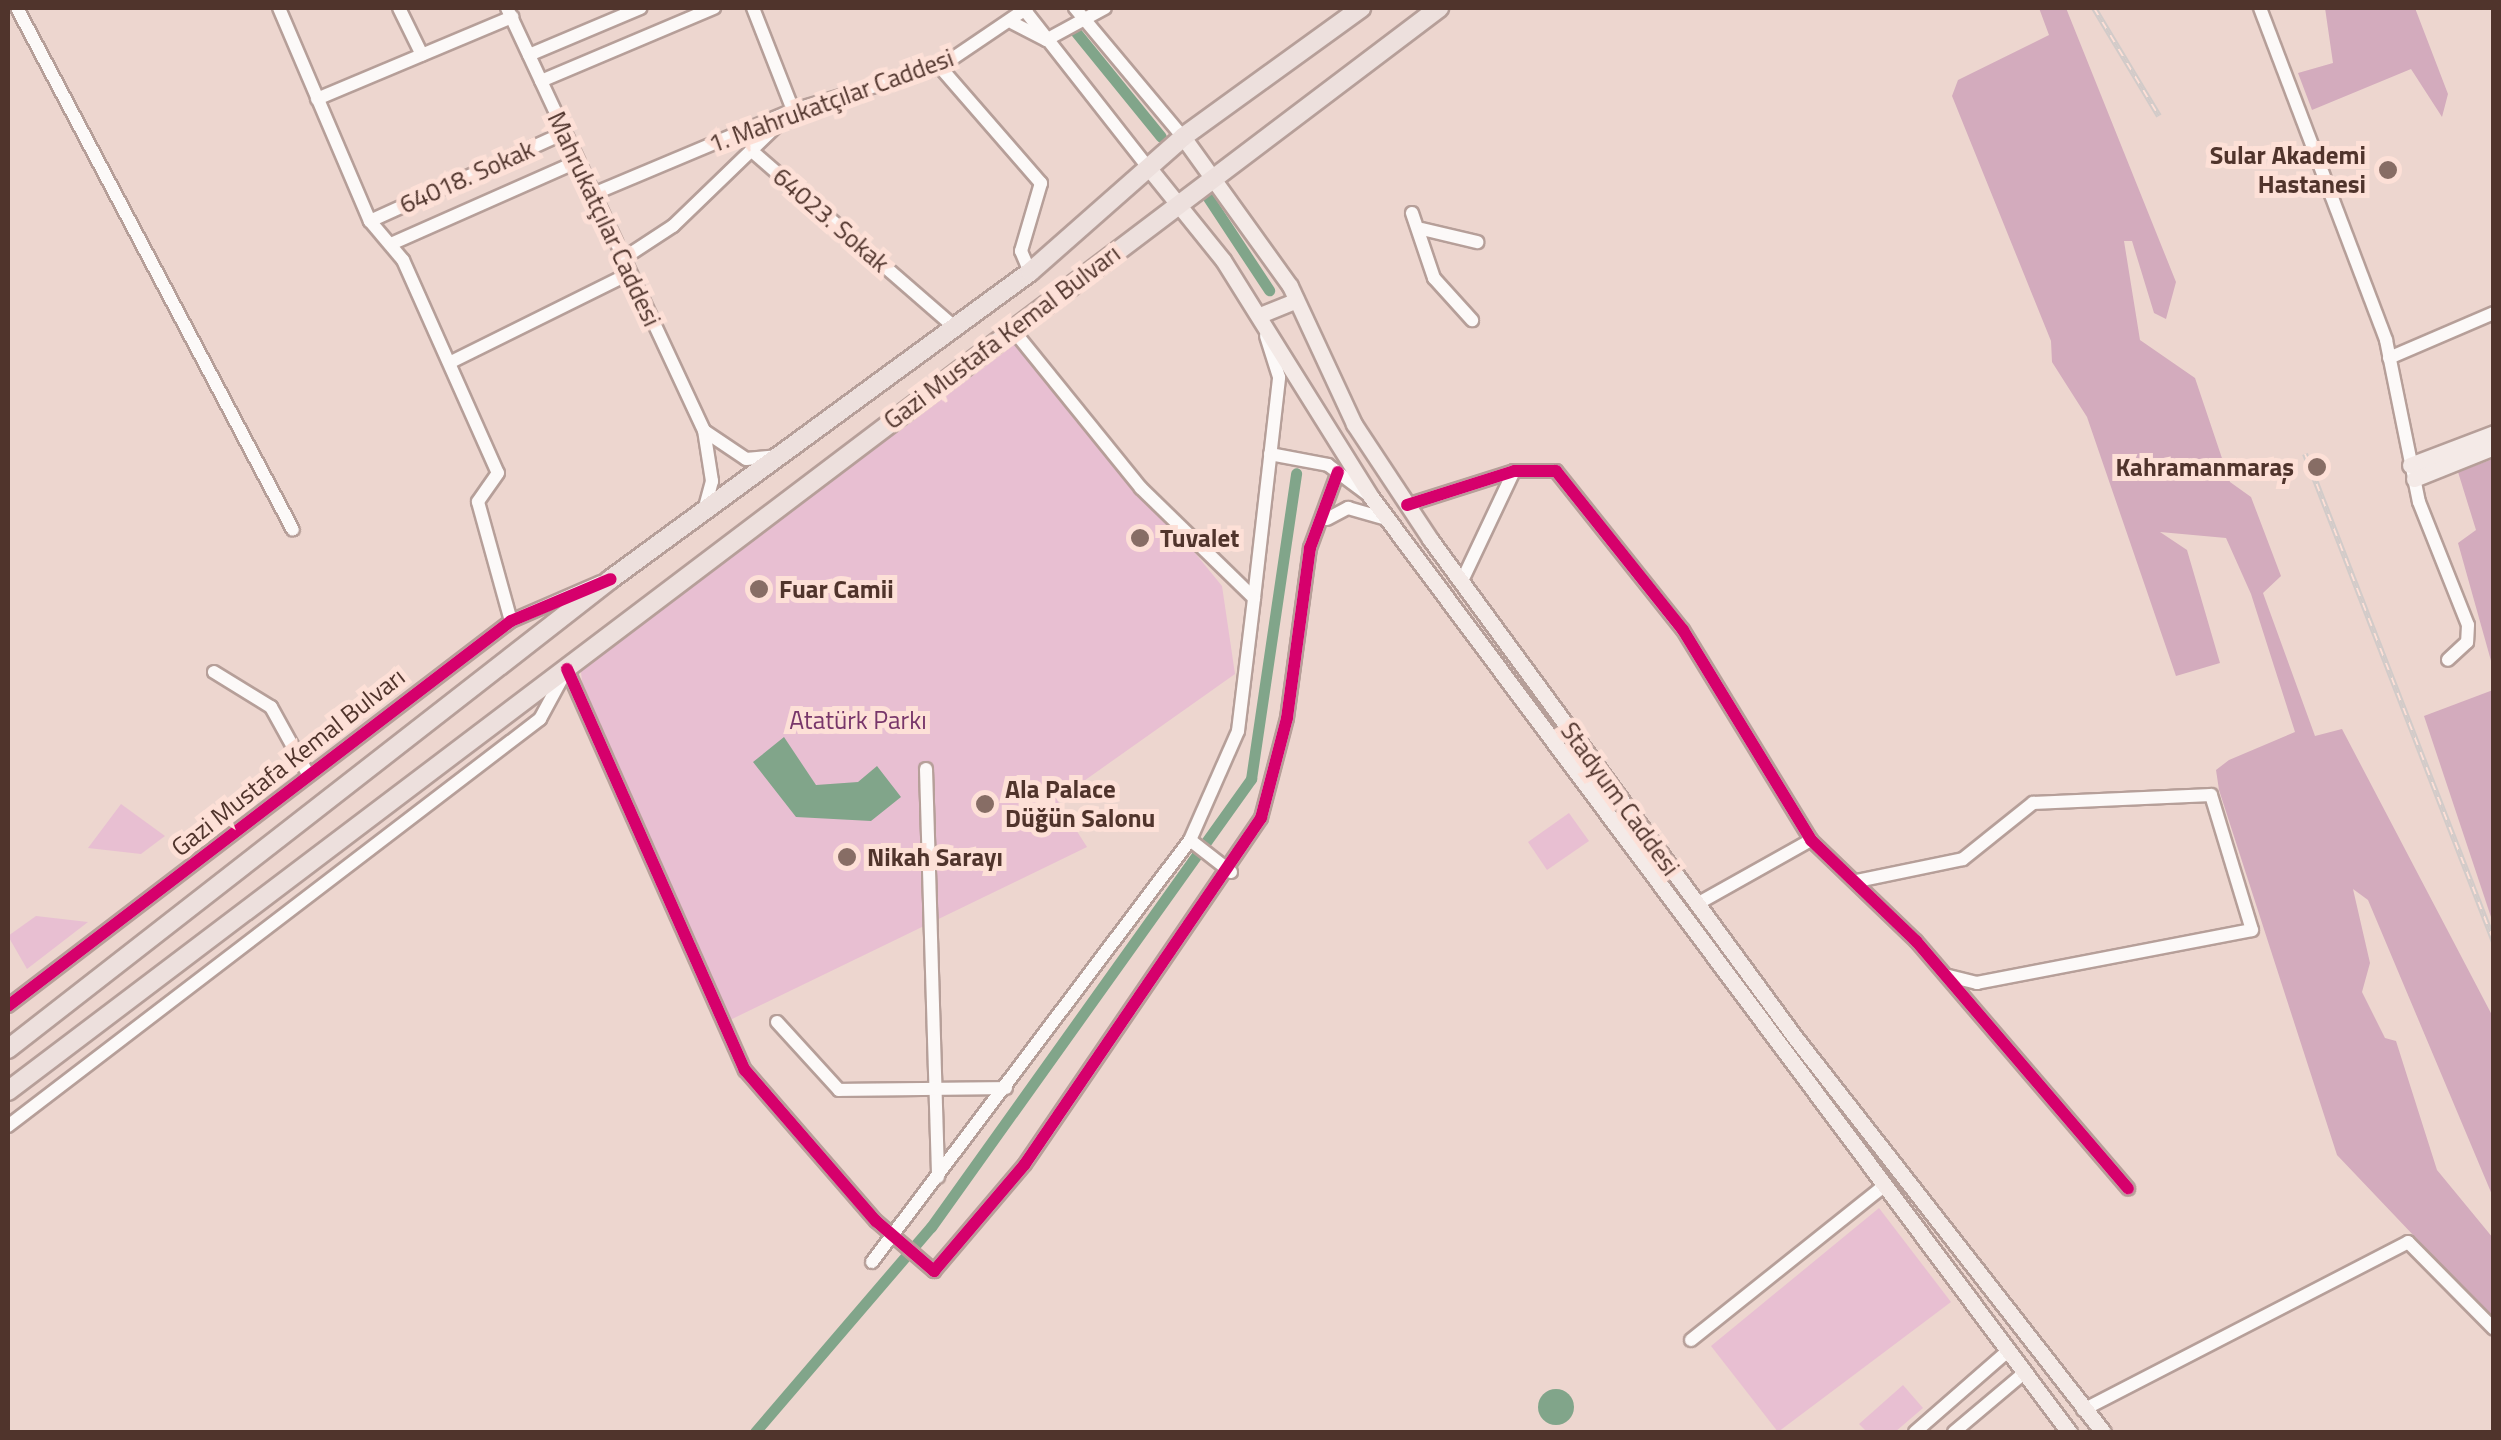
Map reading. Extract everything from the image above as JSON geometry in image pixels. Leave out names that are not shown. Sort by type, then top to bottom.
[{"type":"highway","name":"Gazi Mustafa Kemal Bulvarı","points":[[8,1049],[612,580],[1030,272],[1152,172],[1183,137],[1361,8]]},
{"type":"highway","name":"Gazi Mustafa Kemal Bulvarı","points":[[8,1091],[1439,8]]},
{"type":"main road","name":"Stadyum Caddesi","points":[[1183,137],[1216,176],[1293,302],[1407,505],[1461,583],[1697,904],[2050,1368],[2103,1432]]},
{"type":"main road","name":"Stadyum Caddesi","points":[[1152,172],[1260,314],[1371,497],[2069,1432]]},
{"type":"main road","points":[[1260,314],[1293,302]]},
{"type":"main road","points":[[2412,472],[2494,433]]},
{"type":"main road","points":[[2412,472],[2494,447]]},
{"type":"main road","points":[[1885,1190],[1900,1201],[1912,1186]]},
{"type":"main road","points":[[2003,1345],[2020,1328]]},
{"type":"main road","points":[[2027,1378],[2035,1370],[2050,1368]]},
{"type":"street","points":[[17,8],[293,530]]},
{"type":"street","points":[[279,8],[370,222],[390,244],[453,361],[498,473],[478,502],[511,621]]},
{"type":"street","points":[[399,8],[422,55]]},
{"type":"street","points":[[529,54],[640,8]]},
{"type":"street","points":[[541,82],[714,8]]},
{"type":"street","points":[[753,8],[794,110]]},
{"type":"street","points":[[1025,8],[1152,172]]},
{"type":"street","name":"1. Mahrukatçılar Caddesi","points":[[591,195],[794,110],[940,67],[1013,23],[1025,8]]},
{"type":"street","points":[[1046,40],[1078,13],[1105,8]]},
{"type":"street","points":[[2260,8],[2390,358],[2412,472],[2468,625],[2467,642],[2448,660]]},
{"type":"street","points":[[317,99],[422,55],[510,12]]},
{"type":"street","name":"Mahrukatçılar Caddesi","points":[[510,12],[621,260],[704,430],[712,481],[702,517]]},
{"type":"street","points":[[1078,13],[1183,137]]},
{"type":"street","points":[[1013,23],[1046,40]]},
{"type":"street","points":[[940,67],[1041,183],[1022,251],[1030,272]]},
{"type":"street","name":"64023. Sokak","points":[[794,110],[753,152],[954,327]]},
{"type":"street","name":"64018. Sokak","points":[[370,222],[564,133]]},
{"type":"street","points":[[621,260],[753,152]]},
{"type":"street","points":[[390,244],[576,162]]},
{"type":"street","points":[[1412,213],[1422,229],[1434,278],[1472,320]]},
{"type":"street","points":[[1422,229],[1476,242]]},
{"type":"street","points":[[453,361],[628,274]]},
{"type":"street","points":[[2390,358],[2494,313]]},
{"type":"street","points":[[872,1262],[897,1242],[938,1178],[1190,840],[1238,731],[1279,377],[1260,314]]},
{"type":"street","points":[[1013,330],[1141,488],[1254,598]]},
{"type":"street","name":"Mahrukatçılar Caddesi","points":[[704,430],[746,459],[788,452]]},
{"type":"street","points":[[1270,454],[1338,472],[1371,497]]},
{"type":"street","points":[[1407,505],[1514,471],[1556,470],[1683,630],[1811,840],[1857,880],[1948,976],[2128,1188]]},
{"type":"street","points":[[1461,583],[1514,471]]},
{"type":"street","points":[[567,669],[745,1070],[920,1268],[947,1262],[981,1223],[1231,872],[1276,776],[1321,523],[1338,472]]},
{"type":"street","points":[[1321,523],[1348,508],[1388,519]]},
{"type":"street","name":"Gazi Mustafa Kemal Bulvarı","points":[[8,1006],[511,621],[612,580]]},
{"type":"street","name":"Gazi Mustafa Kemal Bulvarı","points":[[8,1126],[540,720],[567,669]]},
{"type":"street","points":[[214,672],[271,707],[308,774]]},
{"type":"street","points":[[926,769],[938,1178]]},
{"type":"street","points":[[1857,880],[1963,859],[2033,803],[2211,795],[2252,930],[1977,982],[1948,976]]},
{"type":"street","points":[[1190,840],[1231,872]]},
{"type":"street","points":[[1697,904],[1811,840]]},
{"type":"street","points":[[777,1022],[839,1090],[1006,1088]]},
{"type":"street","points":[[1691,1340],[1885,1190]]},
{"type":"street","points":[[2083,1410],[2408,1242],[2494,1329]]},
{"type":"street","points":[[1915,1432],[2003,1345]]},
{"type":"street","points":[[1954,1432],[2027,1378]]},
{"type":"green space","name":"Atatürk Parkı","points":[[1013,330],[1222,586],[1235,674],[1057,800],[1087,847],[730,1020],[583,689],[580,664]]},
{"type":"green space","points":[[121,804],[165,836],[141,854],[88,848]]},
{"type":"green space","points":[[1569,813],[1589,841],[1547,870],[1528,842]]},
{"type":"green space","points":[[36,916],[88,922],[27,969],[8,936]]},
{"type":"green space","points":[[1879,1208],[1951,1302],[1778,1432],[1711,1346]]},
{"type":"green space","points":[[1903,1385],[1923,1408],[1895,1432],[1867,1432],[1859,1424]]},
{"type":"shaded area","points":[[2039,8],[2066,8],[2176,282],[2166,319],[2154,313],[2132,241],[2124,241],[2140,340],[2195,378],[2230,482],[2251,497],[2281,576],[2263,593],[2315,736],[2342,729],[2493,1017],[2493,1197],[2368,900],[2353,889],[2370,963],[2362,992],[2385,1038],[2396,1041],[2437,1170],[2493,1238],[2493,1319],[2337,1155],[2219,790],[2216,770],[2229,760],[2295,732],[2251,594],[2226,538],[2160,532],[2187,550],[2220,663],[2176,676],[2087,417],[2052,362],[2051,341],[1952,96],[1958,80],[2049,35]]},
{"type":"shaded area","points":[[2325,8],[2415,8],[2448,94],[2442,117],[2411,69],[2312,110],[2298,73],[2333,63]]},
{"type":"shaded area","points":[[2493,459],[2493,668],[2458,543],[2476,530],[2458,472]]},
{"type":"shaded area","points":[[2493,690],[2493,923],[2424,716]]},
{"type":"shaded area","points":[[784,737],[816,785],[858,782],[877,766],[901,797],[871,821],[796,817],[753,762]]},
{"type":"shaded area","points":[[1556,1389],[1569,1394],[1574,1407],[1569,1420],[1556,1425],[1543,1420],[1538,1407],[1543,1394]]},
{"type":"waterway","points":[[1075,31],[1161,137]]},
{"type":"waterway","points":[[1207,196],[1269,290]]},
{"type":"waterway","points":[[755,1432],[931,1227],[1251,779],[1296,473]]},
{"type":"railway","points":[[2094,8],[2159,116]]},
{"type":"railway","points":[[2305,454],[2494,942]]},
{"type":"cycle path","points":[[1407,505],[1514,471],[1556,471],[1683,630],[1811,840],[1916,941],[2128,1188]]},
{"type":"cycle path","points":[[567,669],[745,1070],[876,1221],[934,1271],[1025,1164],[1261,818],[1287,718],[1310,548],[1338,472]]},
{"type":"cycle path","points":[[8,1006],[511,621],[611,579]]},
{"type":"place","name":"Sular Akademi Hastanesi","points":[[2388,170]]},
{"type":"place","name":"Kahramanmaraş","points":[[2317,467]]},
{"type":"place","name":"Tuvalet","points":[[1140,538]]},
{"type":"place","name":"Fuar Camii","points":[[759,589]]},
{"type":"place","name":"Ala Palace Düğün Salonu","points":[[985,804]]},
{"type":"place","name":"Nikah Sarayı","points":[[847,857]]}]
